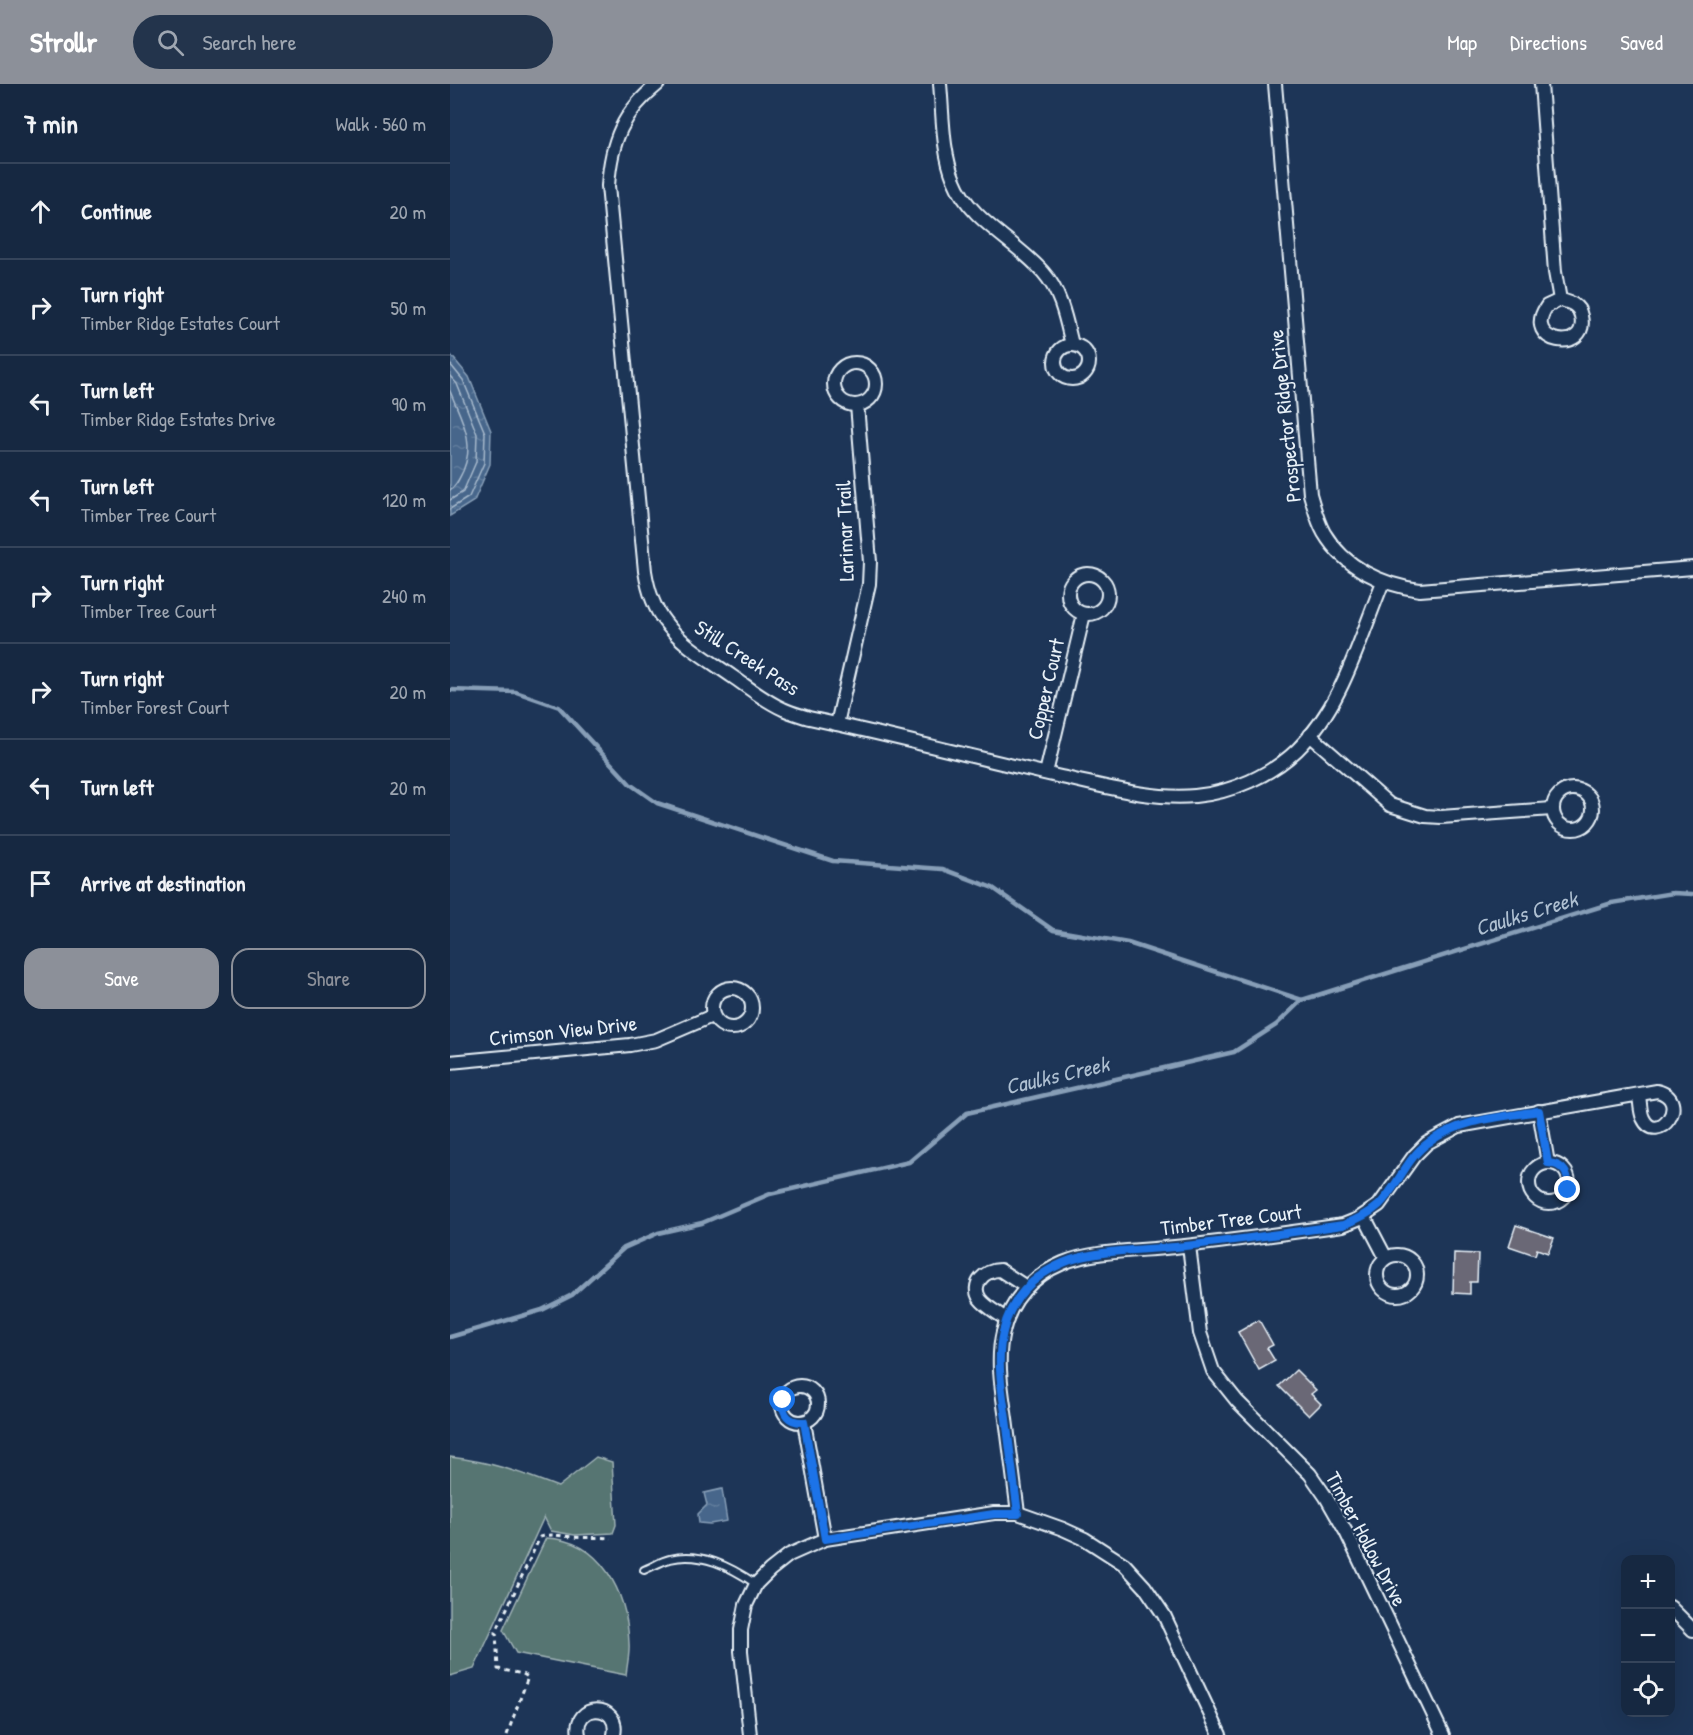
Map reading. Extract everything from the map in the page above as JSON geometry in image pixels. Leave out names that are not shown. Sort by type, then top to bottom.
[{"type":"street","name":"Still Creek Pass","points":[[658,84],[633,108],[621,126],[610,165],[608,186],[648,588],[664,622],[692,648],[766,699],[783,709],[809,718],[1153,796],[1197,796],[1220,792],[1260,776],[1296,751],[1310,735],[1336,699],[1383,582]]},
{"type":"street","points":[[940,84],[947,155],[954,181],[970,207],[1043,272],[1057,294],[1064,311],[1072,345]]},
{"type":"street","name":"Prospector Ridge Drive","points":[[1275,84],[1310,494],[1324,533],[1337,551],[1357,567],[1383,582],[1411,589],[1438,590],[1693,568]]},
{"type":"street","points":[[1541,84],[1555,272],[1560,300]]},
{"type":"street","name":"Larimar Trail","points":[[837,724],[869,584],[870,562],[857,405]]},
{"type":"street","name":"Copper Court","points":[[1046,773],[1084,614]]},
{"type":"street","points":[[1310,735],[1389,805],[1405,811],[1441,817],[1552,809]]},
{"type":"street","name":"Crimson View Drive","points":[[450,1062],[630,1045],[656,1040],[712,1016]]},
{"type":"street","name":"Timber Tree Court","points":[[1018,1514],[1001,1380],[1002,1334],[1018,1296],[1026,1287],[1054,1268],[1086,1256],[1343,1225],[1364,1216],[1379,1205],[1414,1156],[1427,1143],[1459,1125],[1639,1095]]},
{"type":"street","points":[[1539,1111],[1548,1163]]},
{"type":"street","points":[[1364,1216],[1386,1258]]},
{"type":"street","name":"Timber Hollow Drive","points":[[1189,1245],[1200,1333],[1213,1371],[1237,1401],[1310,1474],[1326,1497],[1346,1532],[1443,1735]]},
{"type":"street","points":[[1006,1320],[981,1299],[979,1280],[987,1272],[1000,1270],[1026,1287]]},
{"type":"street","points":[[804,1422],[825,1539]]},
{"type":"street","points":[[750,1735],[741,1651],[741,1630],[746,1605],[756,1584],[789,1556],[825,1539],[994,1514],[1018,1514],[1085,1539],[1124,1564],[1145,1587],[1164,1615],[1220,1735]]},
{"type":"street","points":[[1673,1609],[1693,1630]]},
{"type":"street","points":[[579,1735],[580,1719],[591,1711],[597,1710],[607,1713],[612,1718],[615,1724],[614,1735]]},
{"type":"lane","points":[[644,1570],[671,1559],[702,1557],[756,1584]]},
{"type":"path","points":[[507,1735],[528,1677],[498,1669],[496,1632],[540,1537],[548,1534],[561,1534],[571,1537],[611,1538]]},
{"type":"green space","points":[[450,1457],[505,1468],[558,1487],[596,1457],[612,1462],[616,1525],[613,1533],[575,1535],[551,1531],[544,1517],[474,1669],[450,1676]]},
{"type":"green space","points":[[546,1538],[566,1541],[582,1548],[608,1572],[617,1588],[627,1624],[629,1655],[626,1675],[516,1653],[503,1630]]},
{"type":"water","points":[[450,354],[469,377],[491,431],[490,464],[474,501],[450,516]]},
{"type":"water","points":[[722,1489],[727,1521],[699,1523],[698,1514],[707,1505],[704,1493]]},
{"type":"building","points":[[1516,1225],[1554,1238],[1548,1253],[1537,1249],[1535,1255],[1509,1246]]},
{"type":"building","points":[[1454,1253],[1478,1254],[1477,1282],[1470,1282],[1470,1294],[1453,1293]]},
{"type":"building","points":[[1259,1320],[1273,1345],[1267,1348],[1275,1361],[1259,1370],[1238,1332]]},
{"type":"building","points":[[1296,1370],[1316,1390],[1311,1394],[1321,1404],[1309,1416],[1279,1386]]},
{"type":"waterway","points":[[450,690],[516,692],[559,707],[630,784],[657,803],[833,861],[943,869],[993,888],[1053,930],[1128,943],[1302,1000]]},
{"type":"waterway","name":"Caulks Creek","points":[[450,1337],[542,1310],[572,1295],[624,1248],[658,1233],[702,1223],[770,1194],[909,1162],[967,1113],[1234,1052],[1276,1025],[1302,1000],[1612,903],[1673,893],[1693,894]]},
{"type":"route","points":[[783,1400],[782,1407],[788,1418],[794,1422],[804,1422],[825,1539],[994,1514],[1018,1514],[1001,1380],[1002,1334],[1018,1296],[1030,1283],[1046,1272],[1086,1256],[1343,1225],[1358,1220],[1379,1205],[1414,1156],[1427,1143],[1443,1133],[1459,1125],[1539,1111],[1548,1163],[1564,1170],[1568,1176],[1568,1190]]}]
